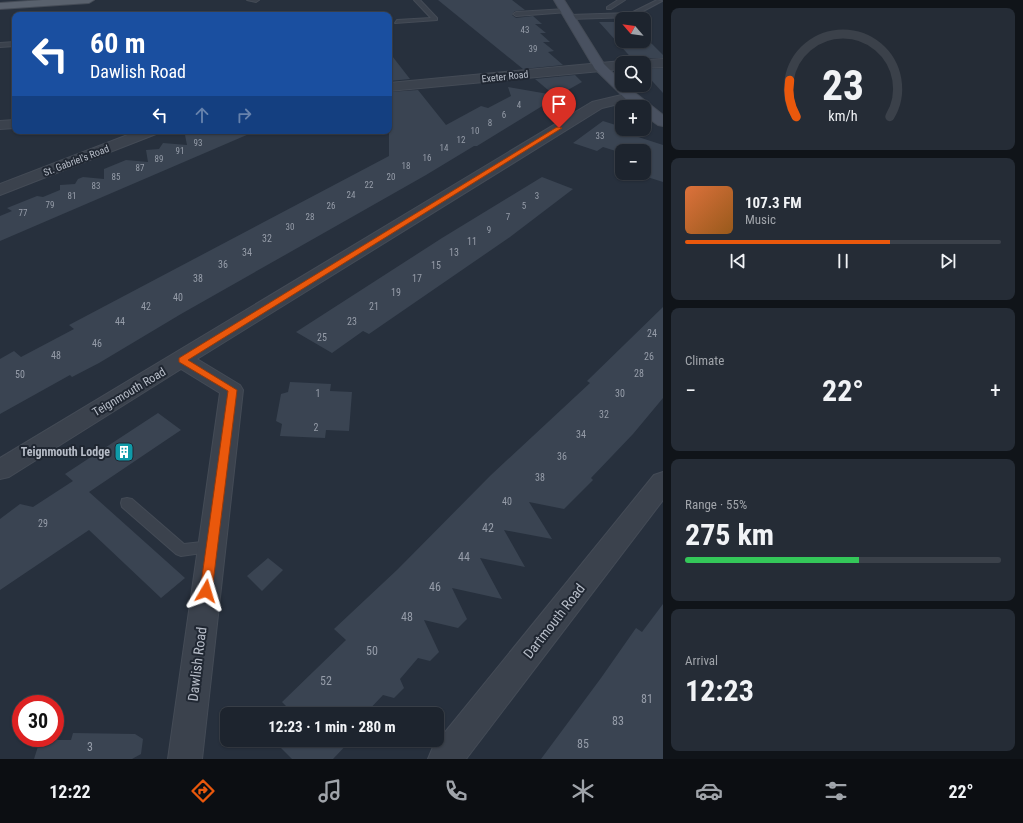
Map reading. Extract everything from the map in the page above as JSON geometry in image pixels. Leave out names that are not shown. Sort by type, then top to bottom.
[{"type":"main road","points":[[0,6],[88,0]]},
{"type":"street","points":[[559,0],[599,66],[635,100]]},
{"type":"street","points":[[651,64],[663,63]]},
{"type":"street","name":"Exeter Road","points":[[392,87],[615,65]]},
{"type":"street","name":"Teignmouth Road","points":[[0,470],[597,105],[615,105]]},
{"type":"street","points":[[651,113],[663,122]]},
{"type":"street","points":[[0,126],[12,124]]},
{"type":"street","name":"St. Gabriel's Road","points":[[0,190],[143,134]]},
{"type":"street","name":"Dawlish Road","points":[[182,360],[232,390],[185,759]]},
{"type":"street","name":"Dartmouth Road","points":[[445,759],[663,482]]},
{"type":"lane","points":[[250,0],[256,0]]},
{"type":"lane","points":[[397,22],[435,19],[417,0]]},
{"type":"lane","points":[[609,8],[622,0]]},
{"type":"lane","points":[[628,12],[646,0]]},
{"type":"lane","points":[[640,12],[659,1]]},
{"type":"lane","points":[[516,14],[615,16]]},
{"type":"lane","points":[[0,46],[12,44]]},
{"type":"lane","points":[[126,503],[181,550],[212,547]]},
{"type":"building","points":[[438,0],[512,0],[525,10],[515,11],[512,15],[516,18],[533,16],[542,24],[535,24],[546,33],[540,33],[550,42],[543,42],[554,51],[548,52],[563,65],[523,69]]},
{"type":"building","points":[[599,22],[615,22],[615,40]]},
{"type":"building","points":[[651,43],[663,55],[663,58],[651,58],[651,56],[630,56],[622,48],[651,48]]},
{"type":"building","points":[[392,56],[410,79],[392,81]]},
{"type":"building","points":[[663,68],[663,93],[651,80],[651,69]]},
{"type":"building","points":[[575,75],[582,82],[566,91],[562,101],[557,97],[477,146],[474,146],[426,175],[181,314],[99,363],[72,377],[70,375],[0,414],[0,359],[14,351],[21,357],[74,329],[69,325],[389,156],[389,134],[392,134],[392,92],[418,90],[446,125],[481,106],[488,108],[511,96],[508,87],[554,95],[535,79]]},
{"type":"building","points":[[603,121],[615,125],[615,136],[635,136],[663,145],[663,182],[651,178],[651,144],[615,144],[615,151],[603,147],[597,151],[573,143]]},
{"type":"building","points":[[249,134],[0,241],[0,216],[12,211],[7,208],[37,196],[43,197],[60,190],[60,185],[75,184],[78,179],[83,177],[104,179],[104,169],[126,160],[148,162],[146,150],[159,149],[163,143],[187,145],[185,135]]},
{"type":"building","points":[[542,177],[573,189],[510,237],[369,334],[363,331],[332,353],[296,332],[442,238]]},
{"type":"building","points":[[663,307],[663,398],[633,434],[591,478],[593,480],[564,509],[529,502],[552,539],[504,530],[525,567],[480,558],[502,599],[452,588],[467,619],[458,628],[424,620],[439,652],[430,661],[418,658],[400,679],[404,688],[394,698],[383,695],[372,707],[287,707],[282,702],[346,640],[334,629],[398,569],[491,475],[590,383],[587,381]]},
{"type":"building","points":[[290,382],[331,384],[330,391],[352,392],[349,431],[326,430],[325,438],[280,436],[282,424],[276,421],[281,394],[288,392]]},
{"type":"building","points":[[158,413],[181,430],[89,492],[185,578],[161,598],[89,530],[0,590],[0,519],[20,504],[33,507],[73,481],[65,474]]},
{"type":"building","points":[[268,558],[283,570],[262,591],[247,576]]},
{"type":"building","points":[[663,604],[663,759],[541,759],[636,628],[642,632]]},
{"type":"building","points":[[73,733],[135,734],[143,739],[141,754],[132,759],[34,759],[38,747],[64,747],[64,740],[71,740]]},
{"type":"building","points":[[280,747],[344,747],[333,759],[292,759]]},
{"type":"place","name":"Teignmouth Lodge","points":[[124,452]]},
{"type":"route","points":[[206,591],[232,390],[182,360],[559,128]]}]
